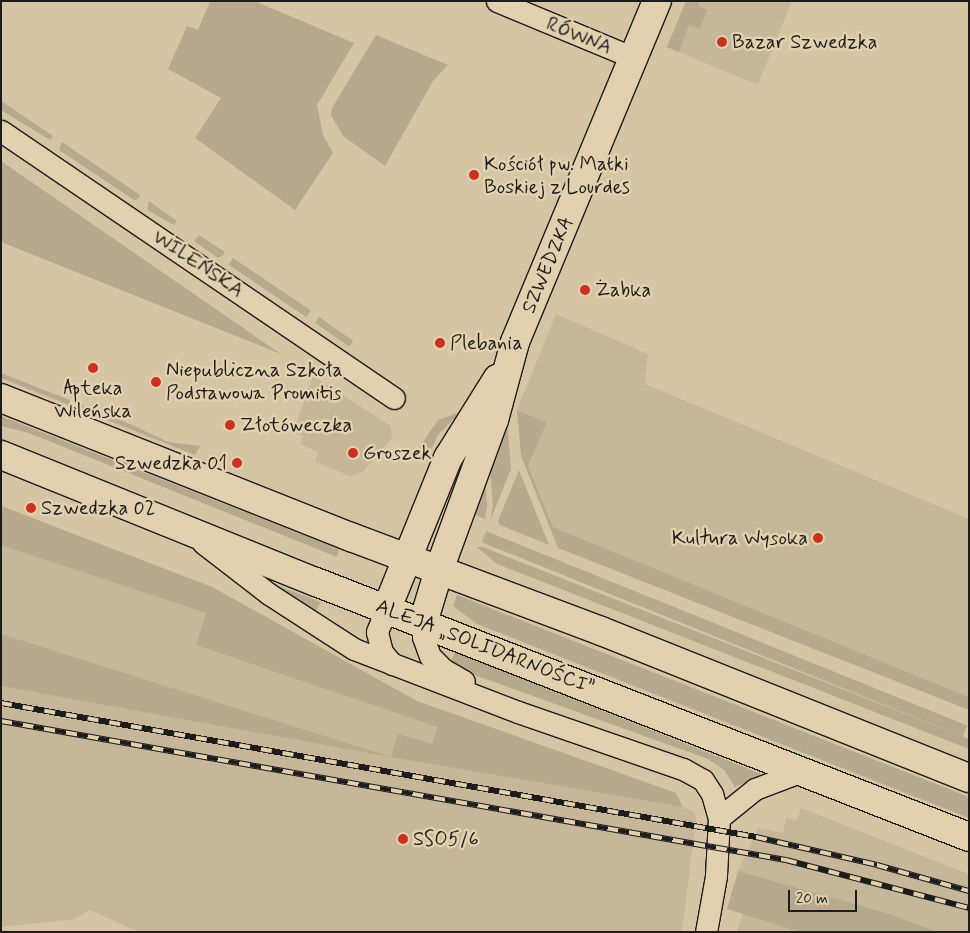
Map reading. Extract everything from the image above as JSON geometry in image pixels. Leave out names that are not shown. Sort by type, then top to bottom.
[{"type":"main road","name":"SZWEDZKA","points":[[423,622],[439,570],[494,420],[509,362],[657,1]]},
{"type":"main road","name":"SZWEDZKA","points":[[387,608],[448,458],[509,362]]},
{"type":"main road","points":[[1,398],[439,570],[601,631],[969,778]]},
{"type":"main road","name":"ALEJA „SOLIDARNOŚCI”","points":[[1,455],[802,772],[969,836]]},
{"type":"street","name":"RÓWNA","points":[[497,1],[634,58]]},
{"type":"street","name":"WILEŃSKA","points":[[1,131],[394,398]]},
{"type":"street","points":[[183,527],[269,594],[354,649],[518,712],[694,774],[708,786],[719,818],[716,876],[706,932]]},
{"type":"street","points":[[387,608],[377,632],[382,652],[392,664]]},
{"type":"street","points":[[423,622],[426,647],[436,664],[518,712]]},
{"type":"street","points":[[719,818],[755,789],[802,772]]},
{"type":"shaded area","points":[[210,1],[254,1],[354,43],[317,105],[323,135],[333,153],[295,210],[195,138],[221,98],[168,69],[187,26],[198,30]]},
{"type":"shaded area","name":"Bazar Szwedzka","points":[[686,1],[792,1],[758,85],[667,47]]},
{"type":"shaded area","points":[[686,1],[700,1],[698,6],[707,10],[700,29],[689,25],[679,52],[667,47]]},
{"type":"shaded area","points":[[376,35],[448,65],[433,81],[385,166],[343,136],[331,115],[332,108]]},
{"type":"shaded area","points":[[1,101],[53,136],[50,140],[1,110]]},
{"type":"shaded area","points":[[62,142],[140,195],[138,199],[134,200],[59,150]]},
{"type":"shaded area","points":[[1,161],[281,354],[1,242]]},
{"type":"shaded area","points":[[149,201],[177,221],[174,225],[147,210]]},
{"type":"shaded area","points":[[199,235],[225,252],[222,256],[218,258],[194,241]]},
{"type":"shaded area","points":[[233,258],[311,311],[306,317],[229,265]]},
{"type":"shaded area","points":[[556,314],[648,354],[645,384],[969,519],[969,697],[553,527],[528,466],[547,422],[517,410]]},
{"type":"shaded area","points":[[319,317],[353,341],[349,347],[315,323]]},
{"type":"shaded area","points":[[1,373],[130,424],[168,442],[200,446],[195,455],[1,378]]},
{"type":"shaded area","points":[[313,376],[391,426],[392,438],[363,472],[350,476],[315,462],[318,452],[300,444],[303,436],[293,433]]},
{"type":"shaded area","points":[[506,408],[511,469],[490,521],[493,506],[490,470]]},
{"type":"shaded area","points":[[517,410],[547,422],[528,466],[553,527],[969,697],[969,710],[558,548],[521,456]]},
{"type":"shaded area","points":[[460,412],[438,435],[427,458],[417,451],[438,420]]},
{"type":"shaded area","points":[[1,416],[339,549],[337,557],[29,433],[1,426]]},
{"type":"shaded area","points":[[519,470],[549,545],[500,525],[498,521]]},
{"type":"shaded area","points":[[485,472],[487,506],[485,519],[471,513]]},
{"type":"shaded area","points":[[1,506],[212,587],[417,701],[676,793],[683,807],[694,812],[696,817],[682,932],[139,932],[90,910],[75,919],[1,927]]},
{"type":"shaded area","points":[[1,506],[212,587],[417,701],[676,793],[683,807],[391,757],[398,734],[432,744],[438,727],[196,645],[206,613],[1,545]]},
{"type":"shaded area","points":[[486,531],[967,725],[963,737],[482,542]]},
{"type":"shaded area","points":[[477,547],[483,547],[969,739],[969,749],[497,564]]},
{"type":"shaded area","points":[[279,586],[320,602],[315,615],[277,590]]},
{"type":"shaded area","points":[[457,595],[969,797],[969,818],[477,624],[453,606]]},
{"type":"shaded area","points":[[1,634],[391,757],[1,686]]},
{"type":"shaded area","points":[[455,652],[759,773],[762,776],[735,787],[724,770],[708,759],[466,672],[450,664]]},
{"type":"shaded area","points":[[801,808],[969,874],[969,932],[938,932],[890,914],[738,871],[758,828],[783,833],[786,818],[797,820]]},
{"type":"shaded area","points":[[738,871],[890,914],[938,932],[800,932],[727,909]]},
{"type":"shaded area","points":[[743,912],[800,932],[737,932]]},
{"type":"railway","points":[[1,703],[756,837],[877,865],[969,891]]},
{"type":"railway","points":[[1,721],[786,860],[969,908]]},
{"type":"place","name":"Bazar Szwedzka","points":[[722,42]]},
{"type":"place","name":"Kościół pw. Matki Boskiej z Lourdes","points":[[474,175]]},
{"type":"place","name":"Żabka","points":[[585,290]]},
{"type":"place","name":"Plebania","points":[[440,343]]},
{"type":"place","name":"Apteka Wileńska","points":[[93,368]]},
{"type":"place","name":"Niepubliczna Szkoła Podstawowa Promitis","points":[[156,382]]},
{"type":"place","name":"Złotóweczka","points":[[230,425]]},
{"type":"place","name":"Groszek","points":[[353,453]]},
{"type":"place","name":"Szwedzka 01","points":[[237,463]]},
{"type":"place","name":"Szwedzka 02","points":[[31,508]]},
{"type":"place","name":"Kultura Wysoka","points":[[818,538]]},
{"type":"place","name":"SSO5/6","points":[[403,839]]}]
